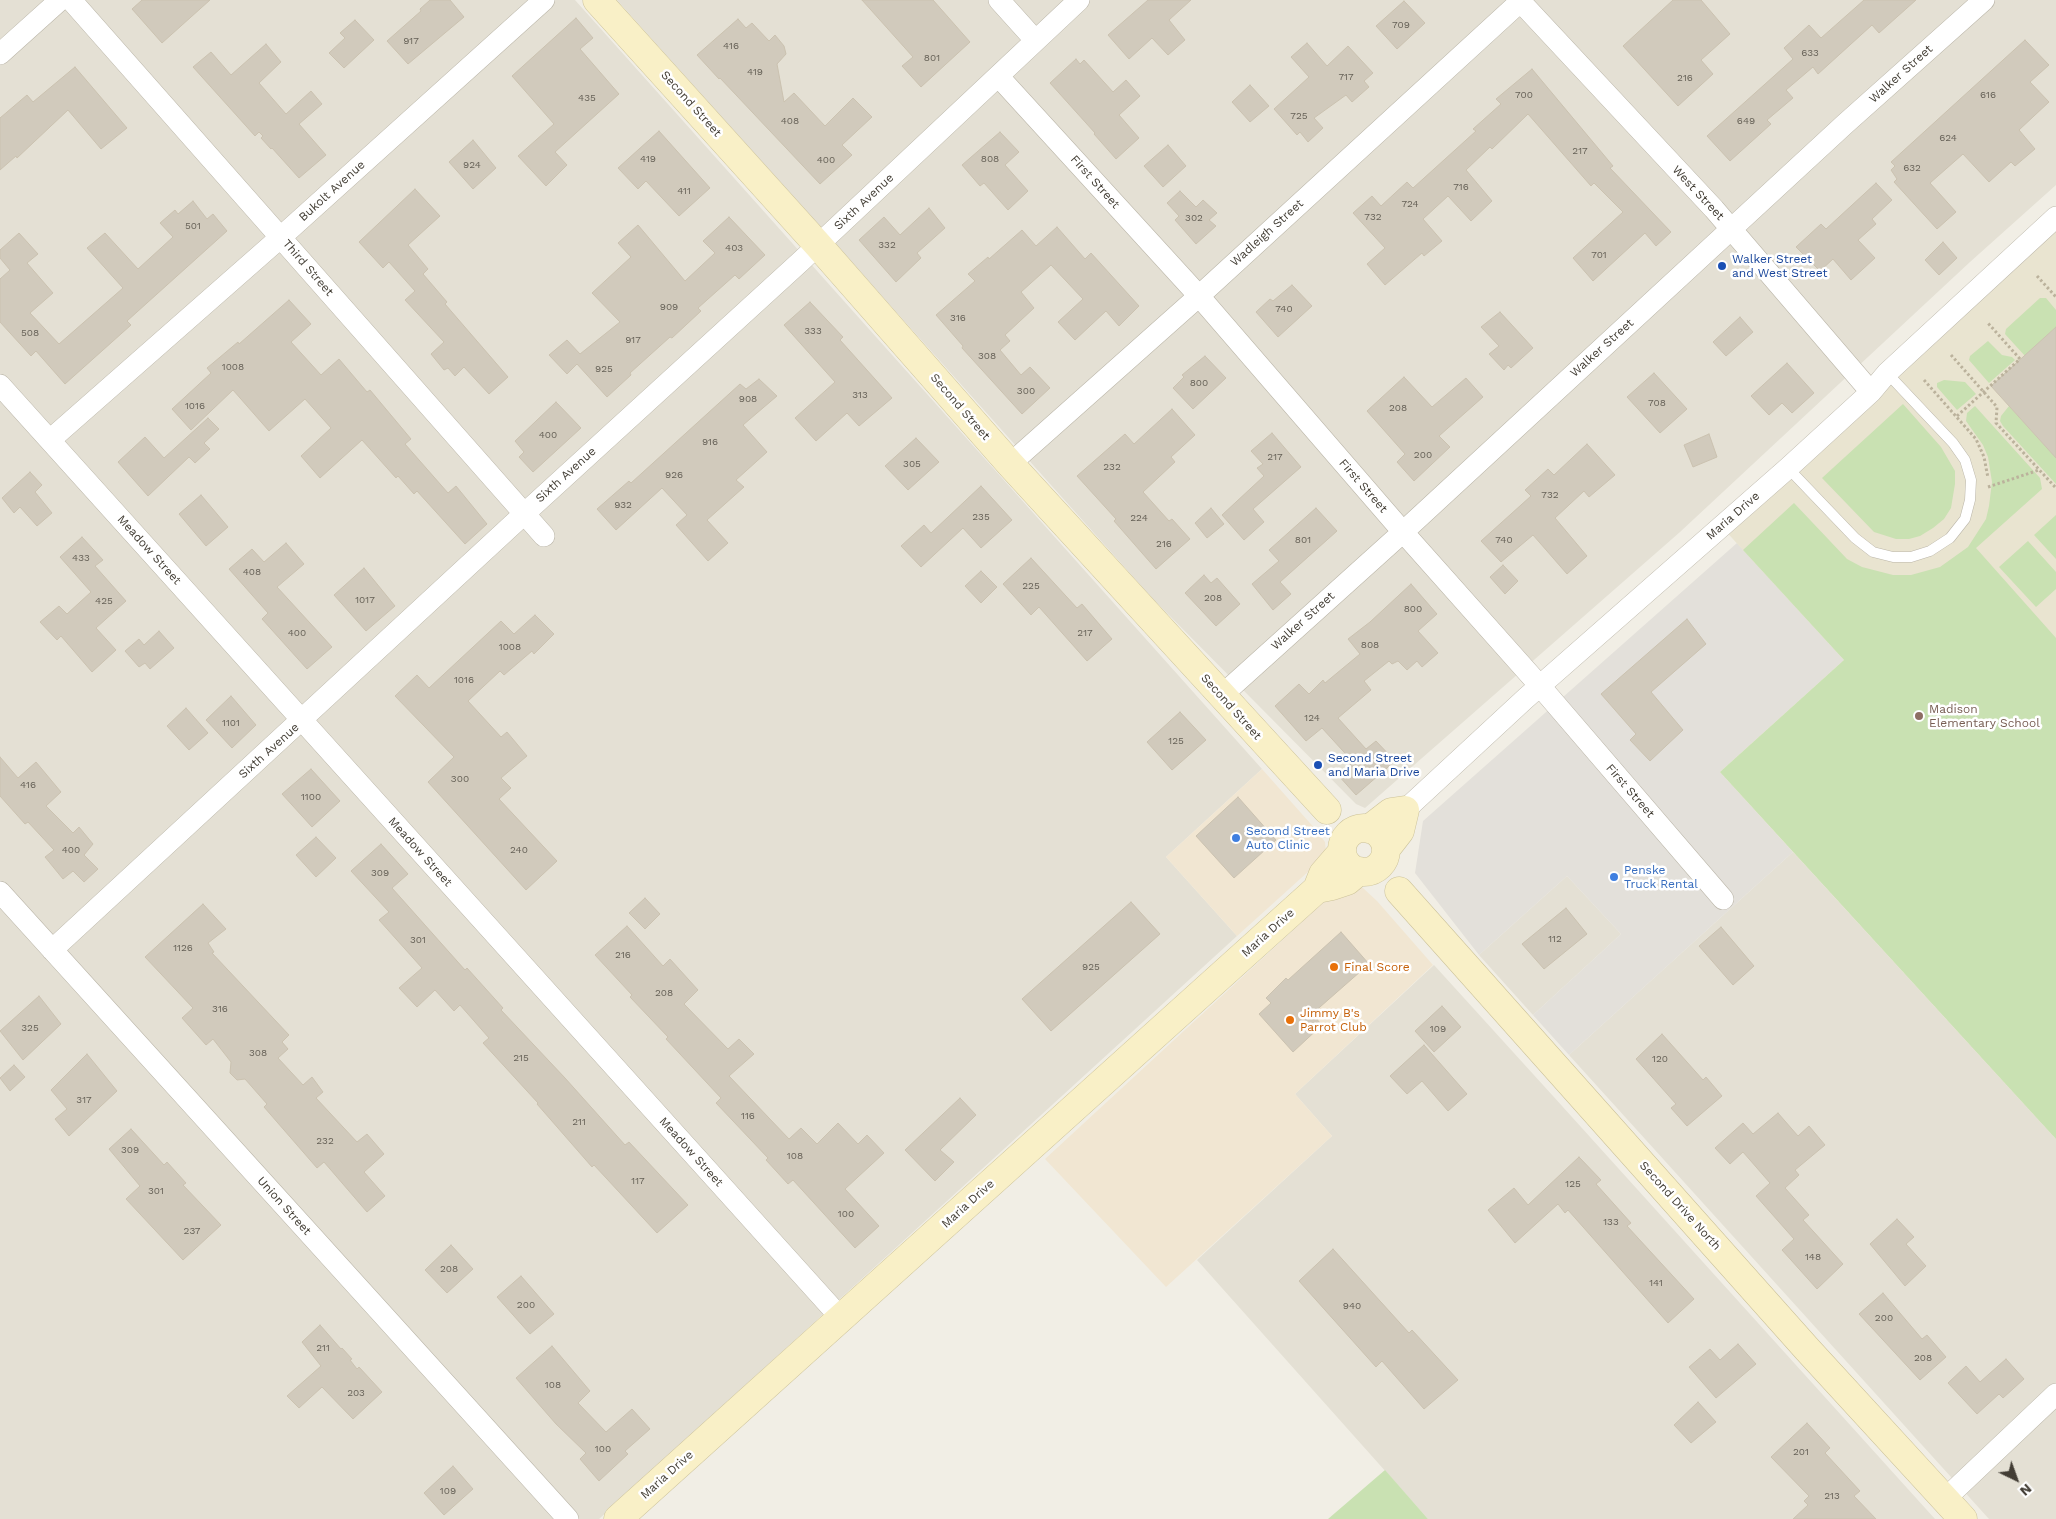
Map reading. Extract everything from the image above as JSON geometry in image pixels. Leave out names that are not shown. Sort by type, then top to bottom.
[{"type":"street","points":[[0,54],[60,0]]},
{"type":"street","name":"Third Street","points":[[71,0],[544,536]]},
{"type":"street","name":"Bukolt Avenue","points":[[50,440],[281,238],[544,0]]},
{"type":"street","name":"Second Street","points":[[597,0],[818,245],[1010,464],[1221,696],[1327,810],[1348,817],[1364,850]]},
{"type":"street","points":[[999,0],[1035,40]]},
{"type":"street","name":"Sixth Avenue","points":[[52,950],[818,245],[1079,0]]},
{"type":"street","name":"Walker Street","points":[[1221,696],[1403,532],[1852,118],[1984,0]]},
{"type":"street","name":"West Street","points":[[1520,1],[1732,230],[1870,392]]},
{"type":"street","name":"Wadleigh Street","points":[[1010,464],[1198,296],[1520,1]]},
{"type":"street","name":"First Street","points":[[999,77],[1198,296],[1540,686],[1723,899]]},
{"type":"street","name":"Maria Drive","points":[[618,1519],[1317,889],[1323,874],[1400,831],[1405,810],[1540,686],[1788,468],[1870,392],[1887,373],[2056,217]]},
{"type":"street","name":"Meadow Street","points":[[0,385],[840,1317]]},
{"type":"street","name":"Second Drive North","points":[[1364,850],[1397,875],[1399,891],[1807,1349],[1963,1519]]},
{"type":"street","name":"Union Street","points":[[0,892],[568,1519]]},
{"type":"street","points":[[1945,1499],[2056,1394]]},
{"type":"lane","points":[[1788,468],[1855,538],[1873,552],[1893,557],[1911,558],[1930,551],[1950,538],[1965,519],[1970,500],[1971,480],[1965,460],[1953,442],[1887,373]]},
{"type":"path","points":[[2037,276],[2056,297]]},
{"type":"path","points":[[1957,416],[2020,359],[1987,322]]},
{"type":"path","points":[[1951,355],[1997,407],[1996,423],[2056,488]]},
{"type":"path","points":[[1924,380],[1976,439],[1988,472],[1988,494]]},
{"type":"path","points":[[1988,487],[2040,470]]},
{"type":"shaded area","points":[[0,0],[575,0],[1262,769],[1166,857],[1237,936],[599,1519],[0,1519]]},
{"type":"shaded area","points":[[617,0],[2056,0],[2056,185],[1970,262],[1680,532],[1365,808],[1356,804],[1153,599]]},
{"type":"shaded area","name":"Madison Elementary School","points":[[2056,217],[2056,1139],[1720,772],[1844,660],[1721,526]]},
{"type":"shaded area","points":[[1737,543],[1844,660],[1720,772],[1793,852],[1569,1055],[1533,1015],[1621,934],[1567,876],[1479,955],[1415,873],[1423,821]]},
{"type":"shaded area","points":[[1262,769],[1317,831],[1325,842],[1326,853],[1320,861],[1237,936],[1166,857]]},
{"type":"shaded area","points":[[1793,852],[2056,1139],[2056,1519],[1989,1519],[1569,1055]]},
{"type":"shaded area","points":[[1567,876],[1621,934],[1533,1015],[1479,955]]},
{"type":"shaded area","points":[[1350,884],[1363,888],[1377,901],[1433,965],[1295,1094],[1332,1136],[1166,1287],[1045,1159],[1340,887]]},
{"type":"shaded area","points":[[1434,965],[1935,1519],[1428,1519],[1197,1260],[1332,1136],[1295,1094]]},
{"type":"green space","points":[[2040,298],[2046,298],[2056,310],[2056,327],[2025,356],[2005,334],[2006,329]]},
{"type":"green space","points":[[1988,341],[2002,355],[2012,357],[2015,360],[1989,383],[1969,360],[1970,356]]},
{"type":"green space","points":[[1944,380],[1965,382],[1976,394],[1957,410],[1937,387],[1937,383]]},
{"type":"green space","points":[[1903,404],[1941,447],[1955,471],[1955,484],[1951,508],[1944,519],[1920,536],[1909,539],[1896,539],[1874,532],[1822,478]]},
{"type":"green space","name":"Madison Elementary School","points":[[1975,406],[2040,478],[2042,489],[1976,548],[2056,638],[2056,1139],[1720,772],[1844,660],[1743,550],[1794,503],[1847,559],[1862,567],[1893,575],[1911,575],[1940,567],[1968,547],[1986,519],[1989,506],[1992,482],[1988,457],[1983,445],[1966,421],[1967,413]]},
{"type":"green space","points":[[2009,406],[2056,458],[2056,484],[2003,426],[2000,421],[2001,416]]},
{"type":"green space","points":[[2056,515],[2056,559],[2034,535]]},
{"type":"green space","points":[[2028,541],[2056,572],[2056,589],[2036,607],[1999,567]]},
{"type":"green space","points":[[1385,1470],[1428,1519],[1328,1519]]},
{"type":"building","points":[[142,0],[210,0],[162,43],[132,9]]},
{"type":"building","points":[[430,0],[450,0],[464,17],[408,64],[387,41],[421,11],[420,9]]},
{"type":"building","points":[[862,0],[933,0],[970,42],[921,87],[902,66],[913,57]]},
{"type":"building","points":[[1148,0],[1191,0],[1169,20],[1185,40],[1168,55],[1152,38],[1129,59],[1108,35]]},
{"type":"building","points":[[1673,0],[1701,0],[1730,34],[1701,60],[1713,74],[1678,106],[1623,46]]},
{"type":"building","points":[[1864,0],[1916,0],[1879,33],[1872,25],[1818,74],[1813,67],[1786,90],[1793,98],[1767,120],[1771,124],[1730,161],[1707,136],[1793,59],[1784,48],[1809,25],[1821,38]]},
{"type":"building","points":[[1404,1],[1425,23],[1397,49],[1376,26]]},
{"type":"building","points":[[576,18],[593,38],[580,49],[619,94],[555,152],[567,165],[546,186],[518,156],[554,124],[512,76]]},
{"type":"building","points":[[738,19],[746,28],[752,23],[769,41],[775,35],[784,46],[786,54],[777,64],[784,102],[794,93],[825,126],[853,98],[872,117],[842,145],[852,155],[820,184],[697,55]]},
{"type":"building","points":[[355,20],[374,40],[344,68],[329,53],[345,38],[340,33]]},
{"type":"building","points":[[2025,40],[2049,65],[2030,82],[2049,102],[2019,130],[2035,149],[2015,166],[2011,162],[1989,182],[1963,154],[1930,183],[1956,212],[1937,229],[1894,182],[1897,179],[1891,170],[1895,166],[1891,162]]},
{"type":"building","points":[[1307,43],[1327,66],[1348,46],[1373,73],[1364,81],[1369,87],[1352,102],[1346,95],[1314,118],[1323,128],[1308,142],[1300,132],[1297,135],[1274,109],[1309,77],[1291,57]]},
{"type":"building","points":[[266,44],[281,62],[259,83],[286,114],[311,91],[322,104],[299,124],[326,155],[299,178],[261,138],[263,136],[259,132],[255,136],[193,67],[211,52],[231,75]]},
{"type":"building","points":[[1076,59],[1080,64],[1084,60],[1113,92],[1126,80],[1140,96],[1119,115],[1139,138],[1116,159],[1050,83]]},
{"type":"building","points":[[75,67],[127,128],[101,149],[68,110],[17,158],[16,156],[0,170],[0,118],[27,95],[33,102]]},
{"type":"building","points":[[1532,69],[1613,166],[1610,168],[1671,232],[1656,246],[1645,233],[1593,281],[1573,258],[1623,212],[1594,183],[1591,186],[1528,114],[1492,149],[1490,147],[1466,170],[1492,201],[1471,221],[1448,196],[1423,219],[1442,241],[1424,256],[1422,253],[1385,285],[1367,264],[1385,248],[1353,213],[1372,196],[1381,206],[1407,182],[1413,188],[1476,131],[1473,129],[1501,104],[1496,99]]},
{"type":"building","points":[[1250,85],[1269,106],[1250,122],[1232,102]]},
{"type":"building","points":[[659,131],[710,188],[679,216],[646,181],[638,189],[618,168]]},
{"type":"building","points":[[1000,132],[1019,152],[1005,165],[1028,191],[1008,210],[984,183],[980,186],[962,165]]},
{"type":"building","points":[[473,140],[496,168],[473,189],[449,162]]},
{"type":"building","points":[[1168,145],[1186,166],[1163,187],[1144,166]]},
{"type":"building","points":[[1876,183],[1892,200],[1872,219],[1876,224],[1858,240],[1875,258],[1851,280],[1833,259],[1820,271],[1796,247],[1821,224],[1826,229]]},
{"type":"building","points":[[415,189],[440,216],[408,245],[428,269],[423,274],[447,302],[445,304],[508,377],[489,394],[464,367],[455,376],[448,368],[444,370],[431,354],[444,342],[405,300],[415,291],[389,262],[383,268],[359,242]]},
{"type":"building","points":[[1180,191],[1196,207],[1203,200],[1217,213],[1209,220],[1216,226],[1196,244],[1175,220],[1179,216],[1167,203]]},
{"type":"building","points":[[193,201],[207,219],[213,214],[227,231],[127,321],[131,325],[65,384],[36,351],[31,356],[0,322],[0,279],[10,270],[0,258],[0,250],[19,233],[38,254],[27,263],[53,293],[30,313],[59,344],[123,288],[87,248],[105,233],[138,269],[173,237],[160,223],[175,210],[178,214]]},
{"type":"building","points":[[929,208],[945,228],[917,253],[921,258],[896,282],[859,240],[884,217],[900,235]]},
{"type":"building","points":[[729,217],[765,255],[739,279],[735,275],[698,308],[701,311],[630,373],[631,375],[607,397],[577,364],[567,374],[549,355],[567,340],[580,354],[620,322],[592,293],[631,257],[618,243],[638,225],[685,281],[715,253],[703,241]]},
{"type":"building","points":[[1057,227],[1085,259],[1091,253],[1139,306],[1119,326],[1106,311],[1075,340],[1058,322],[1083,299],[1051,265],[1021,292],[1034,308],[1005,335],[1010,341],[1000,350],[1021,375],[1030,367],[1050,388],[1022,414],[962,348],[963,346],[936,315],[975,281],[968,274],[988,257],[989,259],[1022,230],[1036,246]]},
{"type":"building","points":[[1943,242],[1957,258],[1939,275],[1925,260]]},
{"type":"building","points":[[1292,285],[1312,306],[1278,337],[1256,312],[1270,299],[1273,301]]},
{"type":"building","points":[[289,300],[311,324],[291,342],[321,375],[339,359],[367,392],[370,390],[411,439],[405,444],[448,493],[456,486],[487,524],[465,544],[417,491],[414,494],[398,476],[396,478],[362,440],[320,478],[301,456],[331,428],[305,399],[269,431],[233,390],[191,430],[172,409],[211,373],[207,368],[238,342],[239,344]]},
{"type":"building","points":[[810,302],[843,337],[840,340],[892,398],[859,426],[847,413],[816,441],[795,418],[835,382],[784,325]]},
{"type":"building","points":[[1500,312],[1533,348],[1511,368],[1508,365],[1504,370],[1489,354],[1499,346],[1481,327]]},
{"type":"building","points":[[1740,317],[1753,332],[1726,356],[1713,342]]},
{"type":"building","points":[[2056,327],[2056,458],[1991,386]]},
{"type":"building","points":[[1205,356],[1226,378],[1193,409],[1173,388],[1184,377],[1182,375]]},
{"type":"building","points":[[1787,363],[1814,393],[1792,413],[1782,403],[1769,415],[1751,396]]},
{"type":"building","points":[[1654,373],[1687,409],[1660,433],[1627,397]]},
{"type":"building","points":[[1404,377],[1432,407],[1466,378],[1483,397],[1439,436],[1450,447],[1414,481],[1397,462],[1405,454],[1367,411]]},
{"type":"building","points":[[759,379],[777,396],[743,425],[767,452],[736,480],[744,487],[707,520],[728,543],[708,561],[676,525],[687,515],[662,488],[616,530],[597,509],[629,481],[631,483],[740,384],[746,389]]},
{"type":"building","points":[[556,402],[581,428],[533,472],[519,457],[524,452],[515,441]]},
{"type":"building","points":[[1172,409],[1195,435],[1171,457],[1175,462],[1143,492],[1169,521],[1172,519],[1190,539],[1156,569],[1114,521],[1116,519],[1077,476],[1125,434],[1134,444]]},
{"type":"building","points":[[208,418],[219,429],[204,443],[210,449],[195,463],[189,457],[148,496],[118,462],[145,437],[164,458]]},
{"type":"building","points":[[1272,433],[1301,467],[1253,509],[1264,522],[1244,540],[1222,515],[1264,476],[1257,468],[1263,464],[1251,451]]},
{"type":"building","points":[[1709,434],[1717,457],[1693,467],[1684,445]]},
{"type":"building","points":[[916,438],[939,462],[908,490],[885,466]]},
{"type":"building","points":[[1587,444],[1615,475],[1589,497],[1584,491],[1555,518],[1587,556],[1567,574],[1533,535],[1501,562],[1481,541],[1531,496],[1525,490],[1548,469],[1554,475]]},
{"type":"building","points":[[30,472],[42,485],[35,492],[52,513],[37,526],[20,507],[14,513],[2,498]]},
{"type":"building","points":[[981,486],[1012,520],[981,548],[963,528],[921,567],[901,546],[924,525],[931,533]]},
{"type":"building","points":[[201,495],[228,527],[206,546],[179,514]]},
{"type":"building","points":[[1211,508],[1224,524],[1207,538],[1195,523]]},
{"type":"building","points":[[1316,508],[1337,531],[1280,582],[1291,594],[1273,610],[1252,584],[1279,561],[1269,550]]},
{"type":"building","points":[[82,537],[103,560],[95,566],[126,601],[96,628],[116,650],[92,672],[61,636],[57,640],[40,622],[59,606],[67,614],[91,592],[60,557]]},
{"type":"building","points":[[286,543],[304,564],[277,587],[332,647],[307,669],[262,619],[268,613],[229,569],[252,549],[264,562]]},
{"type":"building","points":[[1031,558],[1077,608],[1082,604],[1112,639],[1087,661],[1039,607],[1031,615],[1003,584]]},
{"type":"building","points":[[1503,565],[1518,581],[1505,594],[1490,577]]},
{"type":"building","points":[[364,568],[395,606],[366,631],[334,595]]},
{"type":"building","points":[[981,571],[997,587],[981,603],[965,586]]},
{"type":"building","points":[[1204,575],[1211,583],[1217,578],[1240,604],[1216,626],[1185,593]]},
{"type":"building","points":[[1411,584],[1437,614],[1418,631],[1438,653],[1422,667],[1417,661],[1407,670],[1398,661],[1392,664],[1389,661],[1364,681],[1371,690],[1338,718],[1366,749],[1376,741],[1395,761],[1356,795],[1338,775],[1353,762],[1322,728],[1306,741],[1275,706],[1299,684],[1309,694],[1323,680],[1325,683],[1360,654],[1348,639],[1370,622]]},
{"type":"building","points":[[535,615],[554,634],[534,654],[532,651],[504,675],[500,671],[468,701],[501,737],[507,732],[527,756],[501,778],[511,788],[499,799],[557,861],[526,890],[428,782],[454,757],[395,696],[417,675],[429,688],[501,621],[514,634]]},
{"type":"building","points":[[1687,619],[1706,644],[1651,692],[1683,730],[1650,761],[1630,740],[1636,734],[1601,694]]},
{"type":"building","points":[[159,631],[174,648],[150,669],[145,663],[139,667],[125,651],[139,639],[144,645]]},
{"type":"building","points":[[231,696],[256,725],[232,748],[206,720]]},
{"type":"building","points":[[186,708],[208,733],[189,750],[167,726]]},
{"type":"building","points":[[1180,712],[1206,740],[1172,770],[1147,742]]},
{"type":"building","points":[[0,757],[18,778],[36,762],[61,792],[46,806],[73,833],[79,827],[93,844],[84,855],[98,869],[84,882],[73,871],[63,879],[45,857],[54,850],[28,822],[25,824],[0,796]]},
{"type":"building","points":[[311,769],[340,801],[312,827],[282,794]]},
{"type":"building","name":"Second Street Auto Clinic","points":[[1238,797],[1276,840],[1234,878],[1196,836]]},
{"type":"building","points":[[316,837],[336,858],[316,877],[296,855]]},
{"type":"building","points":[[381,844],[408,874],[392,888],[465,970],[467,968],[503,1008],[501,1010],[625,1145],[629,1142],[688,1205],[657,1233],[594,1165],[592,1167],[538,1103],[483,1043],[489,1038],[460,1005],[454,1011],[435,990],[417,1007],[399,988],[422,968],[379,920],[389,912],[351,871]]},
{"type":"building","points":[[645,898],[660,914],[645,929],[629,913]]},
{"type":"building","points":[[1131,902],[1160,934],[1051,1031],[1022,999]]},
{"type":"building","points":[[203,904],[226,929],[208,943],[214,952],[212,953],[289,1035],[282,1042],[288,1049],[278,1058],[303,1085],[312,1077],[323,1092],[316,1098],[357,1142],[367,1134],[384,1154],[364,1172],[385,1196],[367,1212],[324,1162],[317,1168],[264,1107],[267,1104],[245,1079],[237,1080],[230,1073],[231,1062],[213,1039],[206,1045],[182,1018],[193,1008],[145,957]]},
{"type":"building","points":[[1566,908],[1587,934],[1544,969],[1522,944]]},
{"type":"building","points":[[627,926],[663,966],[670,959],[698,990],[684,1004],[728,1049],[739,1039],[754,1054],[729,1076],[789,1139],[801,1128],[817,1144],[838,1123],[858,1144],[867,1135],[884,1153],[845,1189],[879,1226],[855,1248],[793,1180],[788,1184],[766,1160],[768,1158],[716,1103],[721,1098],[666,1039],[668,1037],[630,997],[632,995],[595,955]]},
{"type":"building","points":[[1721,927],[1754,966],[1733,985],[1699,946]]},
{"type":"building","points":[[1341,932],[1369,964],[1312,1014],[1322,1025],[1293,1052],[1259,1014],[1271,1003],[1266,998],[1286,978],[1288,980]]},
{"type":"building","points":[[39,996],[61,1024],[23,1060],[0,1031]]},
{"type":"building","points":[[1442,1006],[1461,1027],[1434,1052],[1415,1031]]},
{"type":"building","points":[[1662,1034],[1703,1080],[1706,1077],[1722,1096],[1687,1126],[1671,1108],[1676,1104],[1636,1059]]},
{"type":"building","points":[[1424,1045],[1467,1094],[1448,1111],[1422,1081],[1407,1094],[1390,1076]]},
{"type":"building","points":[[87,1054],[117,1091],[69,1136],[55,1119],[67,1109],[51,1090]]},
{"type":"building","points":[[14,1065],[25,1077],[10,1091],[0,1078]]},
{"type":"building","points":[[960,1098],[976,1115],[940,1150],[954,1162],[935,1181],[905,1150]]},
{"type":"building","points":[[1778,1113],[1798,1136],[1809,1126],[1825,1145],[1795,1170],[1799,1175],[1785,1188],[1809,1215],[1803,1220],[1843,1264],[1817,1289],[1782,1250],[1794,1239],[1756,1196],[1770,1183],[1743,1152],[1730,1164],[1715,1148],[1743,1123],[1753,1134]]},
{"type":"building","points":[[131,1129],[164,1165],[167,1162],[186,1183],[183,1185],[221,1225],[183,1260],[126,1199],[140,1186],[109,1149]]},
{"type":"building","points":[[1579,1157],[1601,1180],[1596,1184],[1631,1223],[1627,1226],[1694,1299],[1668,1323],[1568,1210],[1565,1213],[1558,1204],[1515,1243],[1488,1210],[1514,1188],[1528,1205]]},
{"type":"building","points":[[1897,1219],[1914,1237],[1906,1244],[1926,1266],[1905,1286],[1870,1244]]},
{"type":"building","points":[[451,1245],[473,1269],[447,1293],[425,1270]]},
{"type":"building","points":[[1333,1249],[1409,1333],[1412,1330],[1458,1380],[1424,1409],[1382,1361],[1376,1367],[1299,1281]]},
{"type":"building","points":[[521,1276],[554,1314],[530,1334],[497,1297]]},
{"type":"building","points":[[1883,1293],[1922,1339],[1927,1335],[1946,1357],[1920,1380],[1859,1314]]},
{"type":"building","points":[[320,1325],[352,1359],[350,1360],[357,1369],[359,1367],[382,1392],[353,1419],[322,1387],[299,1408],[287,1396],[321,1366],[302,1342]]},
{"type":"building","points":[[1738,1344],[1756,1364],[1716,1398],[1689,1367],[1710,1349],[1720,1360]]},
{"type":"building","points":[[552,1346],[590,1391],[578,1403],[606,1432],[632,1409],[650,1429],[625,1451],[628,1454],[599,1481],[580,1459],[586,1453],[556,1424],[516,1378]]},
{"type":"building","points":[[2006,1359],[2024,1379],[2003,1398],[1999,1394],[1977,1414],[1948,1383],[1966,1366],[1980,1382]]},
{"type":"building","points":[[1698,1402],[1716,1422],[1691,1443],[1674,1425]]},
{"type":"building","points":[[1807,1423],[1830,1448],[1825,1453],[1860,1491],[1854,1496],[1876,1519],[1793,1519],[1808,1505],[1804,1501],[1809,1496],[1771,1457]]},
{"type":"building","points":[[453,1466],[473,1489],[444,1515],[424,1493]]},
{"type":"place","name":"Walker Street and West Street","points":[[1722,266]]},
{"type":"place","name":"Madison Elementary School","points":[[1919,716]]},
{"type":"place","name":"Second Street and Maria Drive","points":[[1318,765]]},
{"type":"place","name":"Second Street Auto Clinic","points":[[1236,838]]},
{"type":"place","name":"Penske Truck Rental","points":[[1614,877]]},
{"type":"place","name":"Final Score","points":[[1334,967]]},
{"type":"place","name":"Jimmy B's Parrot Club","points":[[1290,1020]]}]
